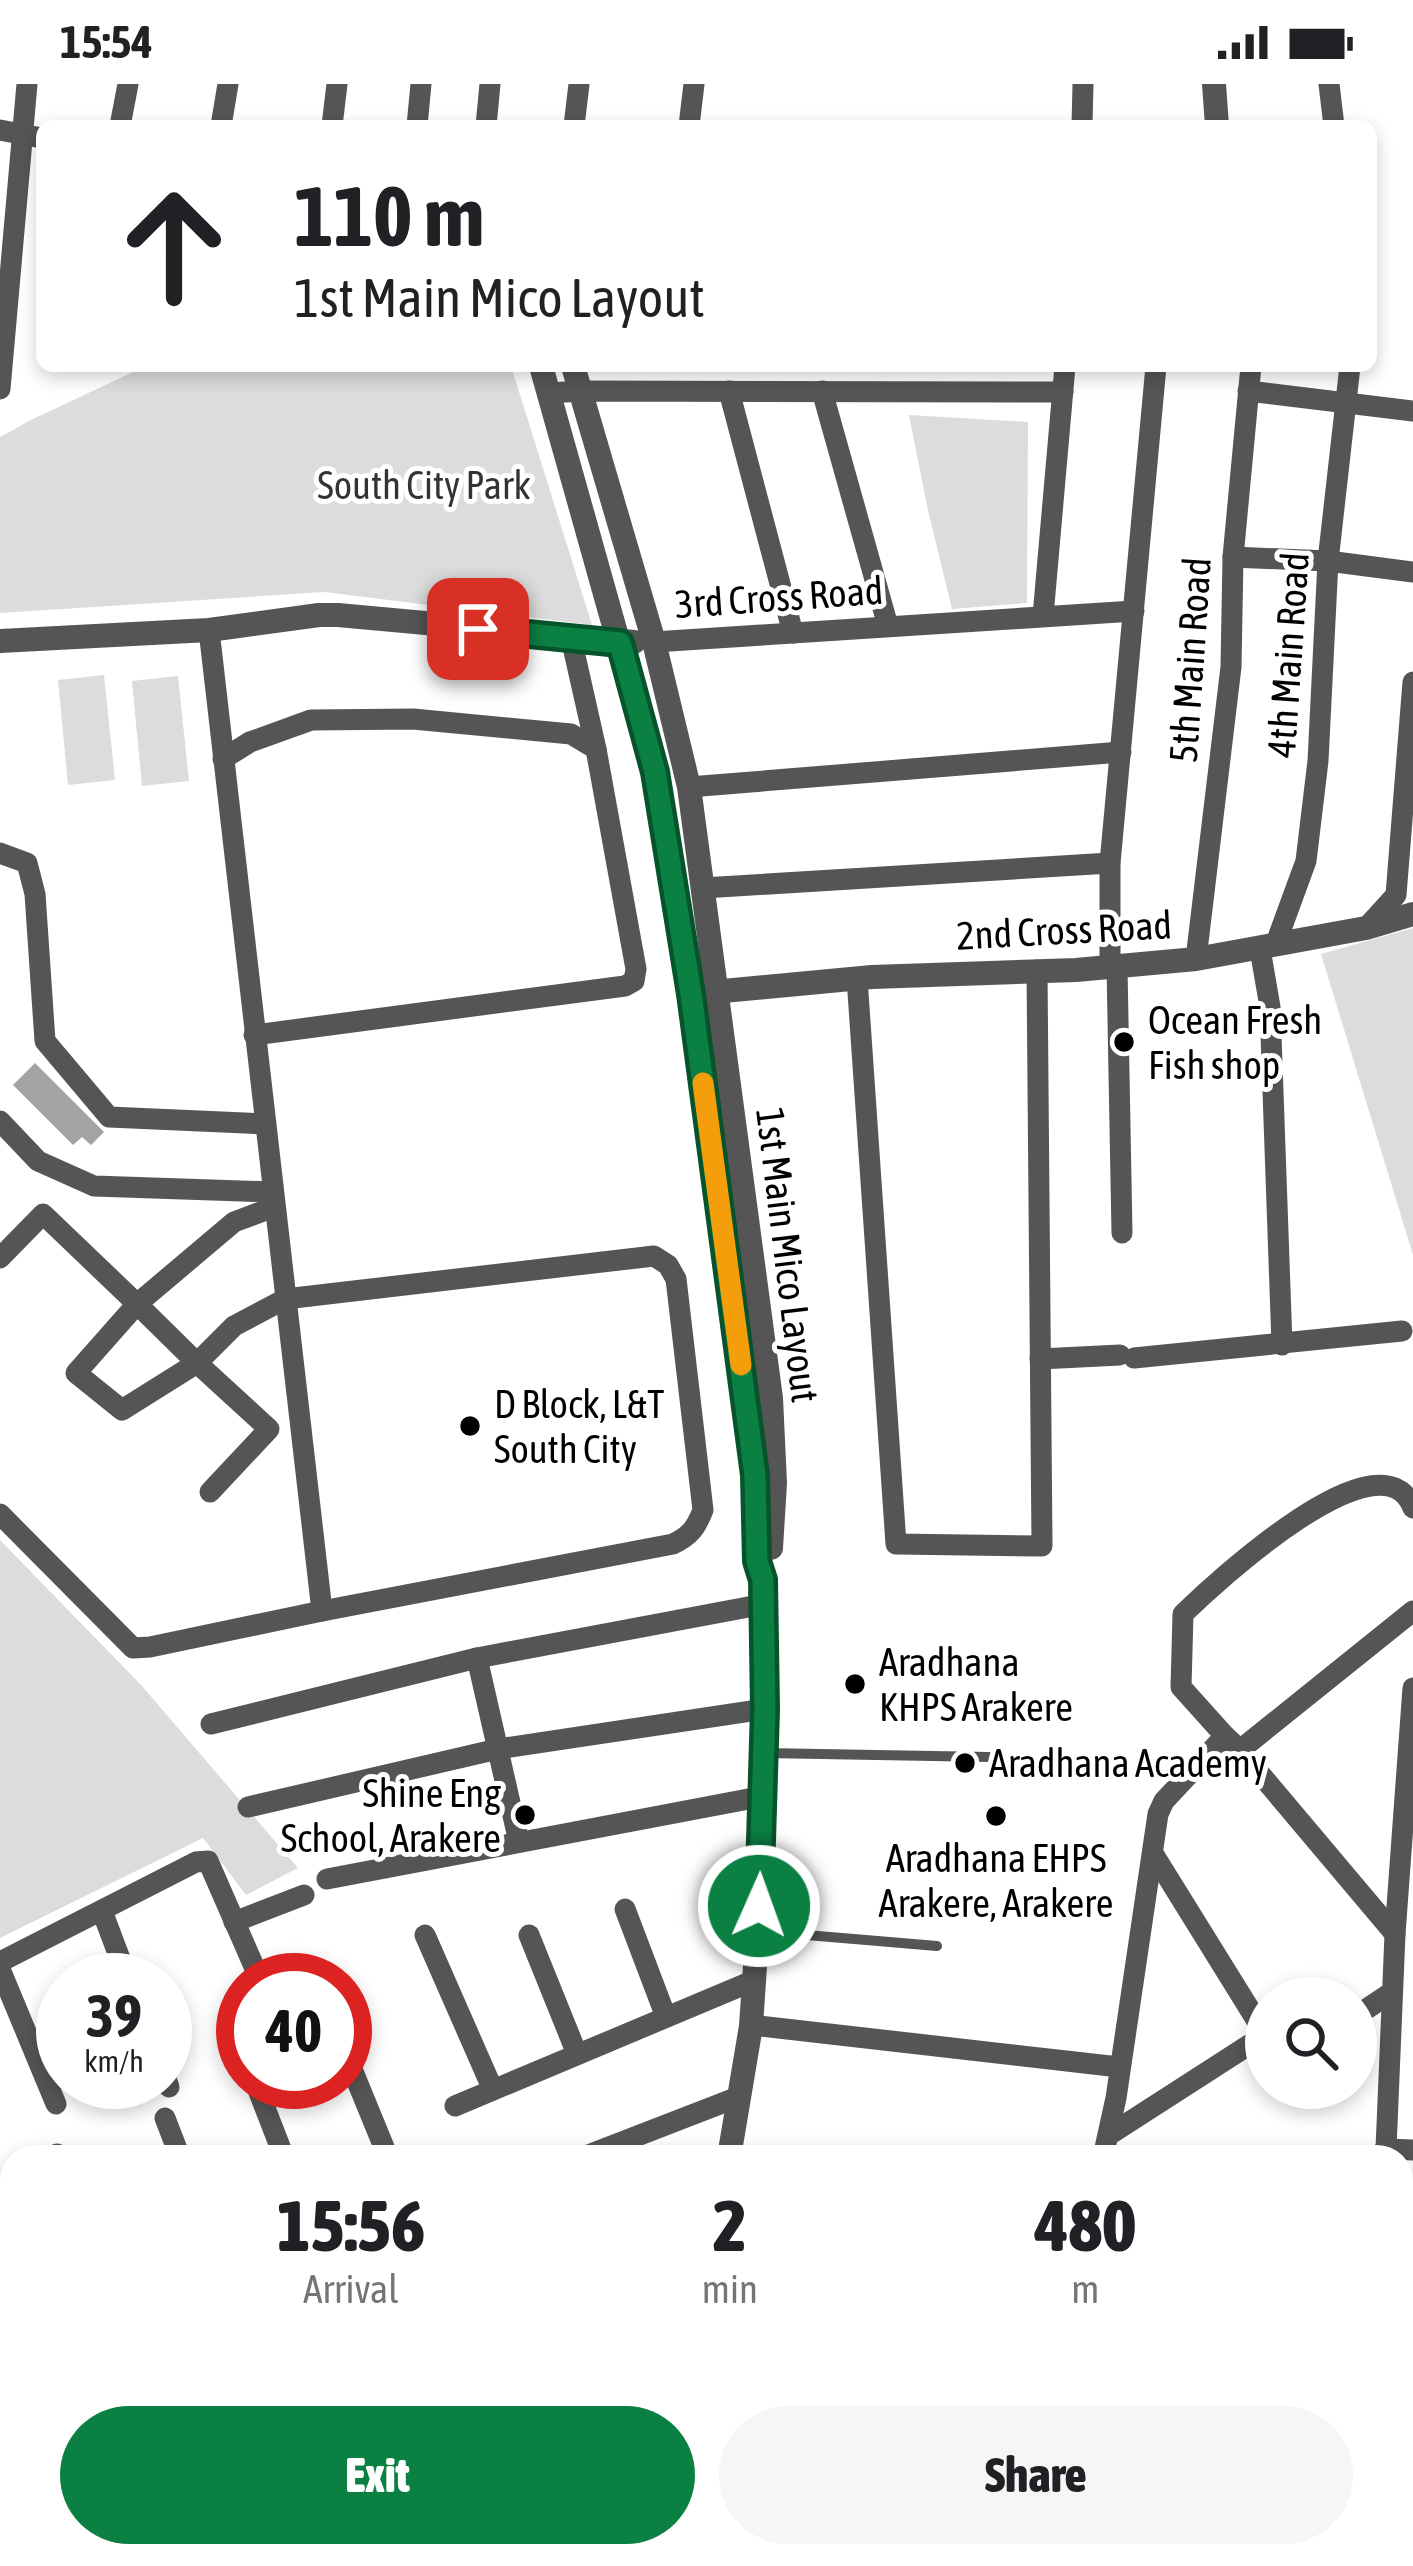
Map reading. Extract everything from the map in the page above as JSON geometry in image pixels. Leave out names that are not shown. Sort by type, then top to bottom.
[{"type":"street","points":[[0,389],[27,84]]},
{"type":"street","points":[[121,120],[128,84]]},
{"type":"street","points":[[221,120],[228,84]]},
{"type":"street","points":[[333,120],[337,84]]},
{"type":"street","points":[[418,120],[421,84]]},
{"type":"street","points":[[487,120],[490,84]]},
{"type":"street","points":[[575,120],[579,84]]},
{"type":"street","points":[[690,120],[694,84]]},
{"type":"street","points":[[1082,120],[1083,84]]},
{"type":"street","points":[[1214,84],[1217,120]]},
{"type":"street","points":[[1329,84],[1333,120]]},
{"type":"street","name":"1st Main Mico Layout","points":[[543,372],[655,772],[702,993],[734,1112],[771,1398],[775,1484],[770,1564],[763,1592],[764,1796],[758,1931],[751,2025],[731,2145]]},
{"type":"street","points":[[1043,616],[1065,372]]},
{"type":"street","points":[[1122,1233],[1110,863],[1155,372]]},
{"type":"street","name":"5th Main Road","points":[[1196,959],[1231,668],[1233,557],[1251,372]]},
{"type":"street","name":"4th Main Road","points":[[1268,946],[1306,861],[1318,761],[1328,561],[1349,372]]},
{"type":"street","points":[[549,393],[577,378],[729,391],[1063,392]]},
{"type":"street","name":"1st Main Mico Layout","points":[[577,378],[655,642],[689,787],[703,888],[702,993]]},
{"type":"street","points":[[729,391],[793,633]]},
{"type":"street","points":[[821,391],[887,626]]},
{"type":"street","points":[[1249,391],[1413,411]]},
{"type":"street","points":[[1233,557],[1328,561],[1413,572]]},
{"type":"street","name":"3rd Cross Road","points":[[0,641],[208,630],[338,615],[620,643],[1134,611]]},
{"type":"street","points":[[208,630],[322,1611]]},
{"type":"street","points":[[254,1035],[625,986],[634,981],[636,969],[596,748],[571,638]]},
{"type":"street","points":[[1366,928],[1396,895],[1413,682]]},
{"type":"street","points":[[223,760],[250,742],[311,720],[413,719],[571,734],[596,748]]},
{"type":"street","points":[[689,787],[1121,752]]},
{"type":"street","points":[[0,854],[27,863],[35,894],[45,1041],[109,1117],[265,1124]]},
{"type":"street","points":[[703,888],[1110,863]]},
{"type":"street","name":"2nd Cross Road","points":[[702,993],[857,978],[1196,959],[1366,928],[1413,914]]},
{"type":"street","points":[[1268,946],[1282,1345]]},
{"type":"street","points":[[857,978],[896,1544],[1042,1546],[1037,970]]},
{"type":"street","points":[[0,1121],[38,1161],[94,1186],[274,1200]]},
{"type":"street","points":[[0,1514],[133,1648],[673,1544],[689,1536],[703,1510],[676,1279],[668,1264],[654,1256],[285,1299],[234,1326],[197,1363],[122,1410],[76,1373],[136,1304],[234,1222],[274,1200]]},
{"type":"street","points":[[0,1258],[43,1214],[269,1429],[210,1492]]},
{"type":"street","points":[[1040,1359],[1127,1357],[1402,1331]]},
{"type":"street","points":[[1395,1934],[1181,1688],[1183,1614],[1288,1524],[1350,1491],[1376,1484],[1391,1488],[1409,1498],[1413,1508]]},
{"type":"street","points":[[211,1724],[763,1592]]},
{"type":"street","points":[[1106,2145],[1158,1814],[1164,1801],[1232,1743],[1413,1611]]},
{"type":"street","points":[[477,1658],[519,1842]]},
{"type":"street","points":[[1382,2145],[1413,1688]]},
{"type":"street","points":[[248,1807],[498,1750],[765,1709]]},
{"type":"street","points":[[328,1879],[764,1796]]},
{"type":"street","points":[[1154,1855],[1245,2002]]},
{"type":"street","points":[[36,2055],[0,1966],[196,1862],[208,1861],[248,1953]]},
{"type":"street","points":[[234,1922],[304,1894]]},
{"type":"street","points":[[625,1910],[666,2017]]},
{"type":"street","points":[[102,1911],[118,1953]]},
{"type":"street","points":[[425,1935],[493,2090]]},
{"type":"street","points":[[529,1935],[577,2054]]},
{"type":"street","points":[[454,2106],[754,1980]]},
{"type":"street","points":[[1377,2002],[1392,1992]]},
{"type":"street","points":[[751,2025],[1119,2067]]},
{"type":"street","points":[[1107,2145],[1245,2048]]},
{"type":"street","points":[[615,2145],[738,2097]]},
{"type":"street","points":[[265,2109],[279,2145]]},
{"type":"street","points":[[368,2109],[383,2145]]},
{"type":"street","points":[[165,2118],[175,2145]]},
{"type":"lane","points":[[764,1753],[989,1756]]},
{"type":"lane","points":[[758,1931],[937,1946]]},
{"type":"green space","name":"South City Park","points":[[133,372],[513,372],[592,625],[324,592],[0,613],[0,437]]},
{"type":"green space","points":[[909,415],[1028,422],[1027,603],[952,609]]},
{"type":"green space","points":[[104,675],[115,780],[68,785],[58,680]]},
{"type":"green space","points":[[178,676],[189,781],[142,786],[132,681]]},
{"type":"green space","points":[[1413,928],[1413,1255],[1321,954]]},
{"type":"green space","points":[[0,1540],[142,1686],[298,1868],[246,1895],[203,1838],[0,1938]]},
{"type":"shaded area","points":[[35,1063],[104,1132],[91,1145],[82,1137],[73,1145],[13,1085]]},
{"type":"slow traffic","points":[[703,1083],[741,1365]]},
{"type":"place","name":"Ocean Fresh Fish shop","points":[[1124,1042]]},
{"type":"place","name":"D Block, L&T South City","points":[[470,1426]]},
{"type":"place","name":"Aradhana KHPS Arakere","points":[[855,1684]]},
{"type":"place","name":"Aradhana Academy","points":[[965,1763]]},
{"type":"place","name":"Shine Eng School, Arakere","points":[[525,1815]]},
{"type":"place","name":"Aradhana EHPS Arakere, Arakere","points":[[996,1816]]},
{"type":"route","points":[[478,629],[620,643],[655,772],[691,994],[755,1475],[765,1709],[759,1906]]}]
